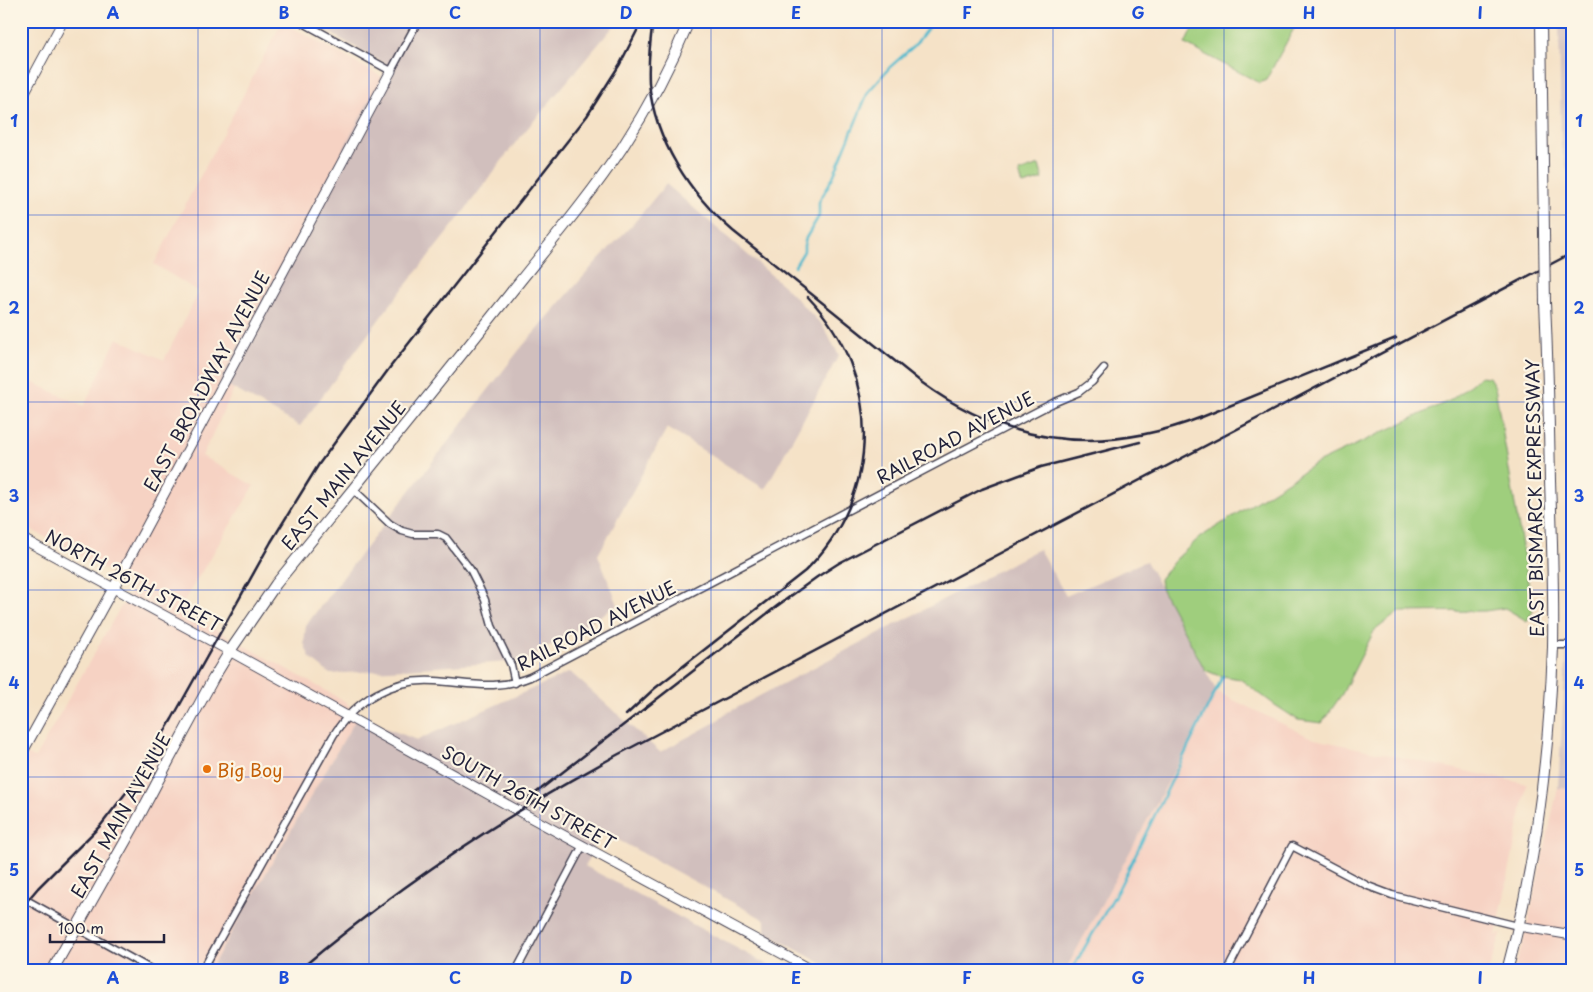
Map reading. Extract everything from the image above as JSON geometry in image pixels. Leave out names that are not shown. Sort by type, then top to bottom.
[{"type":"main road","name":"EAST MAIN AVENUE","points":[[52,971],[230,651],[276,584],[493,315],[606,170],[652,98],[690,21]]},
{"type":"main road","name":"EAST BISMARCK EXPRESSWAY","points":[[1507,971],[1531,860],[1543,784],[1553,645],[1541,21]]},
{"type":"street","points":[[21,99],[63,21]]},
{"type":"street","points":[[300,21],[391,71]]},
{"type":"street","name":"EAST BROADWAY AVENUE","points":[[23,749],[114,588],[418,21]]},
{"type":"street","name":"RAILROAD AVENUE","points":[[202,971],[329,743],[347,716],[369,698],[388,687],[415,681],[434,680],[488,686],[515,683],[537,674],[1024,418],[1079,392],[1092,382],[1104,368]]},
{"type":"street","points":[[353,489],[390,524],[402,532],[438,534],[446,538],[475,578],[485,600],[492,626],[511,665],[515,683]]},
{"type":"street","name":"NORTH 26TH STREET","points":[[21,538],[230,651]]},
{"type":"street","points":[[1553,645],[1572,645]]},
{"type":"street","name":"SOUTH 26TH STREET","points":[[230,651],[814,971]]},
{"type":"street","points":[[516,971],[583,845]]},
{"type":"street","points":[[1227,971],[1292,846],[1368,886],[1392,895],[1518,926],[1572,935]]},
{"type":"street","points":[[21,897],[154,971]]},
{"type":"shaded area","points":[[308,21],[618,21],[516,142],[383,314],[300,426],[220,381],[388,65]]},
{"type":"shaded area","points":[[1559,21],[1572,21],[1572,187],[1561,147]]},
{"type":"shaded area","points":[[282,22],[382,77],[220,381],[234,389],[202,456],[254,486],[179,609],[346,702],[357,717],[209,971],[21,971],[21,752],[35,758],[117,613],[135,586],[21,524],[21,377],[84,406],[117,338],[164,360],[199,292],[154,264]]},
{"type":"shaded area","points":[[666,184],[785,287],[822,325],[839,355],[765,489],[667,428],[598,555],[618,605],[525,661],[330,674],[310,658],[304,643],[306,625],[520,349],[597,261],[633,224]]},
{"type":"shaded area","points":[[1039,549],[1066,596],[1146,561],[1217,692],[1065,971],[835,971],[765,932],[765,920],[602,831],[585,866],[779,971],[209,971],[357,717],[417,740],[570,672],[660,752],[714,723],[727,713]]},
{"type":"shaded area","points":[[1568,633],[1572,634],[1572,789],[1558,788]]},
{"type":"shaded area","points":[[1217,692],[1314,739],[1527,784],[1496,936],[1502,932],[1488,971],[1065,971]]},
{"type":"shaded area","points":[[1558,788],[1572,789],[1572,971],[1514,971],[1525,935]]},
{"type":"green space","points":[[1196,21],[1298,21],[1266,80],[1260,83],[1185,44]]},
{"type":"green space","points":[[1039,165],[1043,179],[1023,185],[1019,172]]},
{"type":"green space","points":[[1481,376],[1489,377],[1495,387],[1533,611],[1527,621],[1505,608],[1485,611],[1399,612],[1374,631],[1342,694],[1322,723],[1298,720],[1240,679],[1217,675],[1205,670],[1161,588],[1160,579],[1175,560],[1199,538],[1315,464],[1451,400]]},
{"type":"waterway","points":[[795,266],[804,251],[806,238],[819,216],[819,202],[833,177],[868,92],[890,67],[915,45],[933,21]]},
{"type":"waterway","points":[[1071,971],[1118,890],[1223,676]]},
{"type":"railway","points":[[21,908],[38,888],[101,825],[135,781],[271,542],[319,464],[391,366],[587,116],[620,64],[642,21]]},
{"type":"railway","points":[[653,21],[649,68],[649,83],[653,104],[667,146],[677,165],[703,200],[733,231],[921,382],[954,403],[988,420],[1022,431],[1057,438],[1092,440],[1128,437],[1165,429],[1202,417],[1396,338]]},
{"type":"railway","points":[[298,971],[351,928],[435,866],[492,828],[569,782],[1572,253]]},
{"type":"railway","points":[[626,715],[654,689],[805,571],[831,541],[849,507],[860,472],[864,435],[861,398],[850,362],[833,328],[808,297]]},
{"type":"railway","points":[[528,799],[777,606],[839,563],[982,489],[1041,467],[1140,442]]},
{"type":"place","name":"Big Boy","points":[[207,769]]}]
